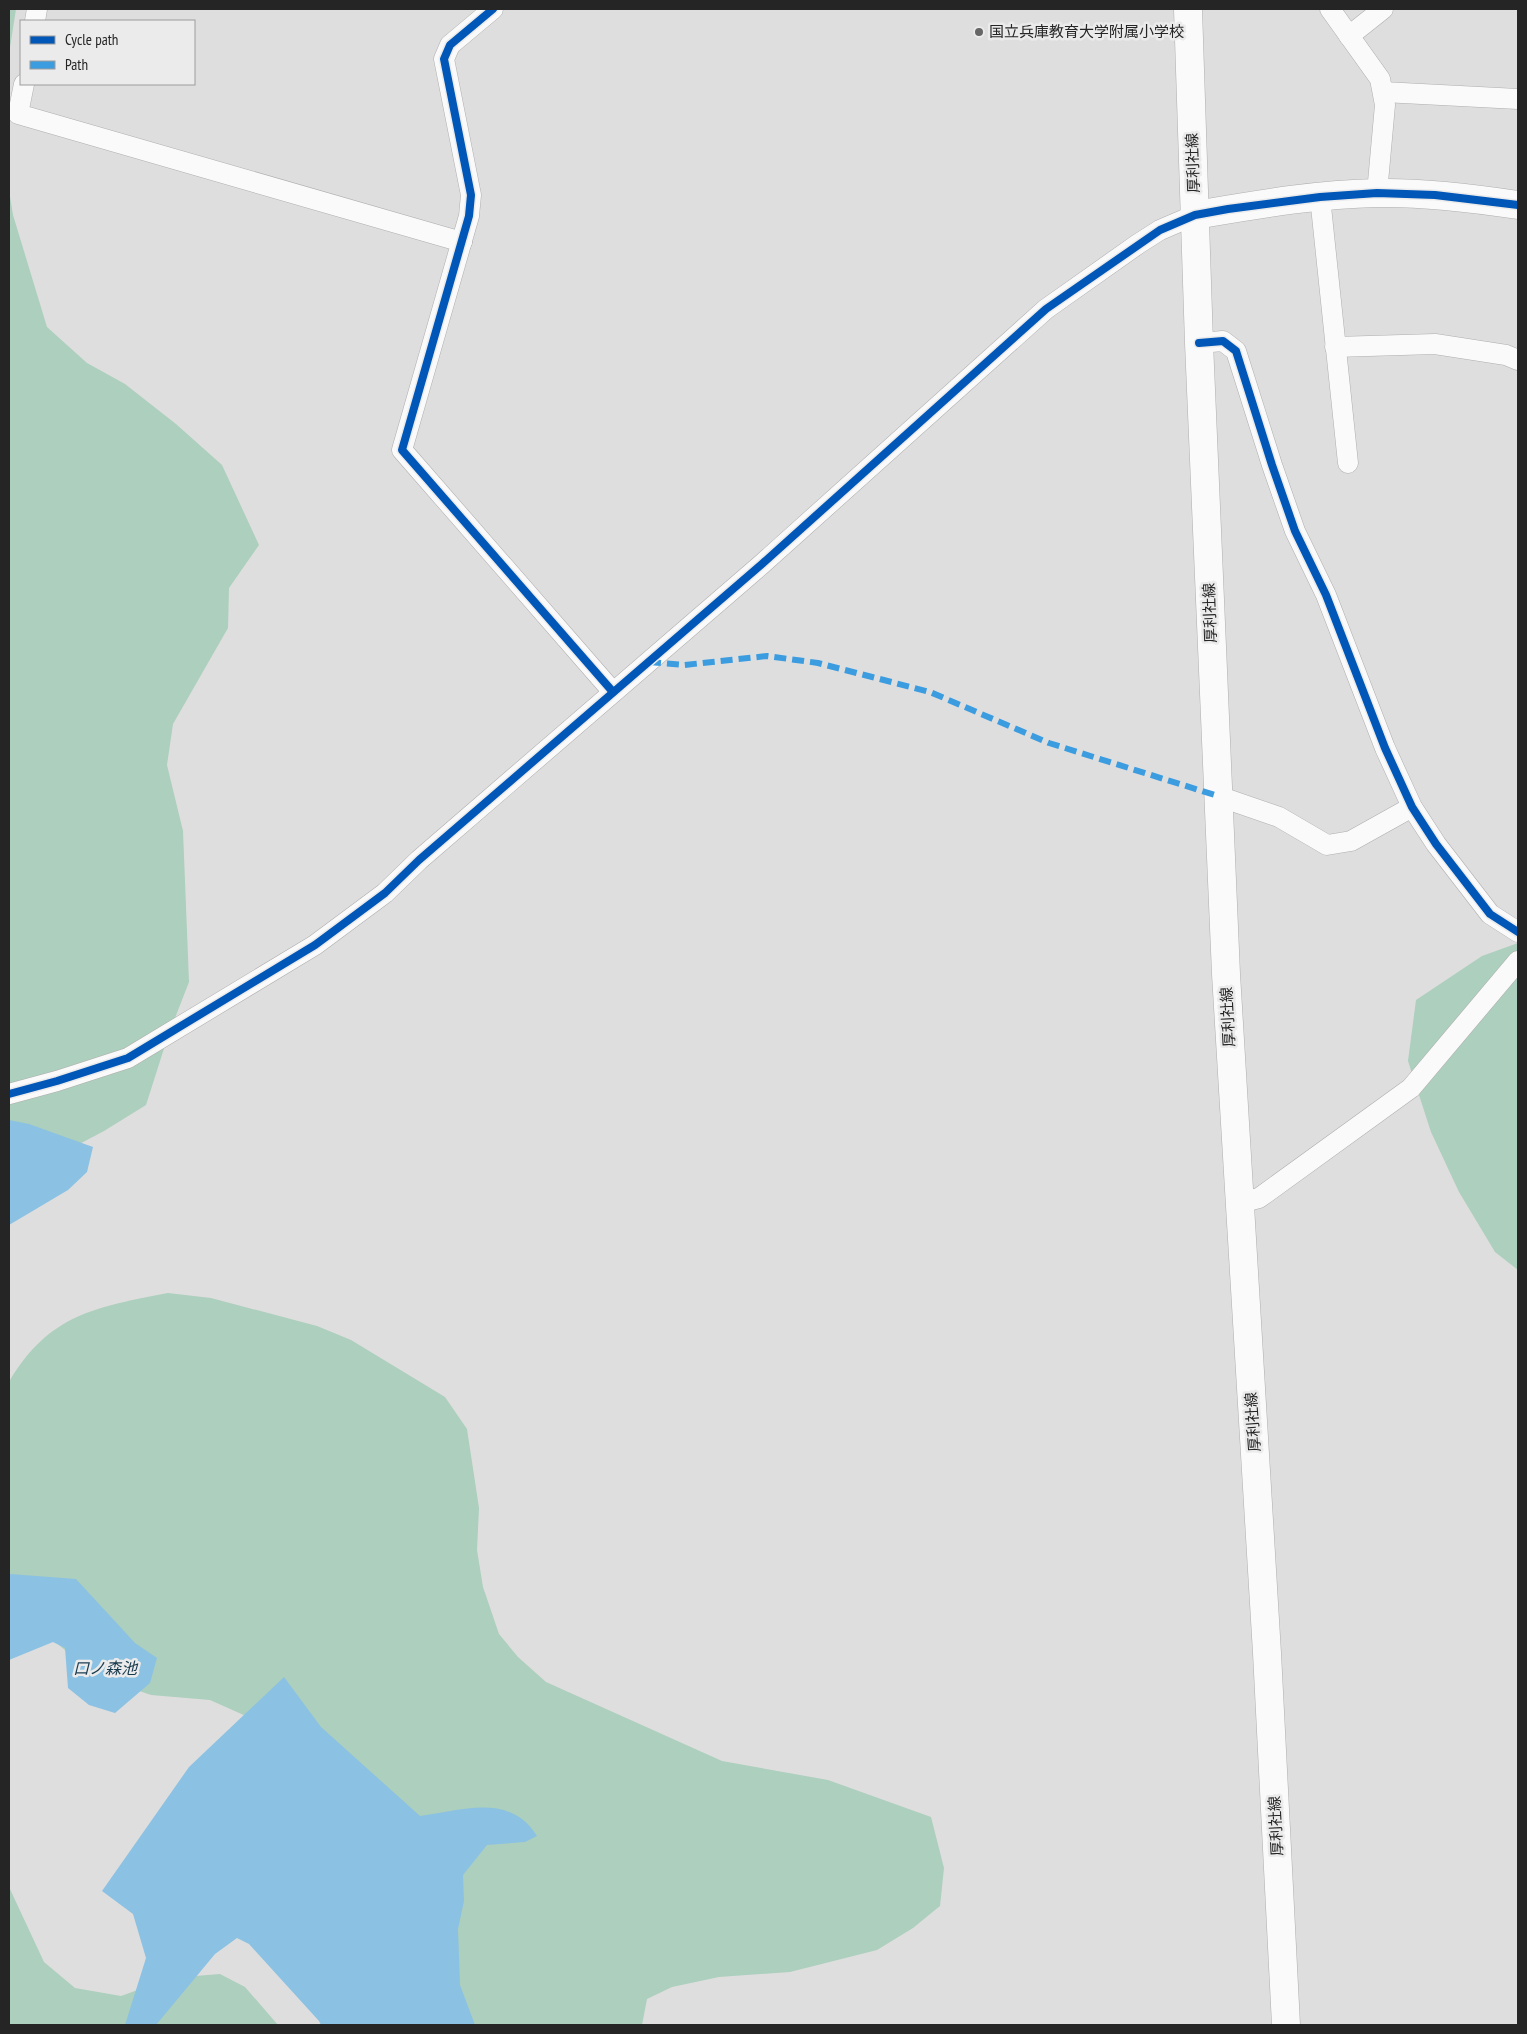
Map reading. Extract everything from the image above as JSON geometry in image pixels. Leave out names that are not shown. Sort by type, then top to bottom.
[{"type":"main road","name":"厚利社線","points":[[1188,9],[1199,343],[1226,974],[1266,1634],[1286,2025]]},
{"type":"main road","points":[[1195,215],[1320,197],[1377,193],[1435,195],[1518,205]]},
{"type":"street","points":[[493,9],[450,45],[444,59],[471,195],[469,216],[402,450],[614,692]]},
{"type":"street","points":[[1330,9],[1380,79],[1385,105],[1377,193]]},
{"type":"street","points":[[1349,36],[1383,9]]},
{"type":"street","points":[[24,85],[18,114],[462,242]]},
{"type":"street","points":[[1383,92],[1518,99]]},
{"type":"street","points":[[1320,197],[1348,463]]},
{"type":"street","points":[[9,1094],[128,1058],[315,945],[385,892],[419,860],[762,564],[1046,308],[1160,230],[1195,215]]},
{"type":"street","points":[[1199,343],[1223,341],[1236,351],[1295,531],[1326,595],[1385,748],[1412,807],[1436,844],[1490,914],[1518,932]]},
{"type":"street","points":[[1335,347],[1435,344],[1506,354],[1518,360]]},
{"type":"street","points":[[1218,796],[1279,817],[1327,845],[1351,841],[1412,807]]},
{"type":"street","points":[[1239,1203],[1260,1198],[1411,1088],[1518,961]]},
{"type":"green space","points":[[9,9],[16,9],[9,54]]},
{"type":"green space","points":[[9,190],[13,215],[47,327],[87,363],[125,384],[176,424],[222,465],[259,545],[229,588],[228,628],[173,724],[167,765],[183,831],[189,982],[168,1036],[146,1105],[104,1131],[51,1159],[9,1161]]},
{"type":"green space","points":[[1518,943],[1518,1270],[1495,1252],[1459,1192],[1431,1132],[1408,1061],[1416,1000],[1482,956]]},
{"type":"green space","points":[[168,1293],[211,1298],[317,1326],[351,1340],[445,1397],[467,1429],[479,1508],[477,1550],[483,1587],[499,1634],[518,1657],[546,1682],[722,1761],[828,1780],[931,1817],[944,1868],[940,1906],[913,1928],[877,1950],[790,1972],[719,1977],[672,1987],[647,1999],[642,2025],[471,2025],[277,1730],[210,1700],[151,1695],[96,1676],[29,1620],[9,1594],[9,1382],[24,1359],[41,1341],[76,1317],[118,1303]]},
{"type":"green space","points":[[9,1887],[44,1962],[75,1988],[121,1996],[171,1978],[220,1974],[245,1987],[278,2025],[9,2025]]},
{"type":"water","points":[[9,1120],[29,1124],[93,1147],[87,1172],[68,1190],[9,1225]]},
{"type":"water","name":"口ノ森池","points":[[9,1572],[10,1574],[76,1579],[135,1643],[157,1658],[150,1683],[115,1713],[89,1705],[68,1688],[65,1648],[53,1642],[9,1660]]},
{"type":"water","points":[[284,1677],[321,1727],[420,1816],[468,1809],[499,1809],[513,1814],[526,1822],[537,1836],[525,1842],[487,1845],[463,1875],[464,1901],[458,1929],[460,1985],[475,2025],[321,2025],[249,1944],[237,1938],[215,1954],[156,2025],[125,2025],[146,1958],[133,1914],[102,1891],[189,1767]]},
{"type":"marked path","points":[[649,662],[684,665],[767,656],[818,663],[930,692],[1049,743],[1218,796]]},
{"type":"cycle path","points":[[493,9],[450,45],[444,59],[471,195],[469,216],[402,450],[613,692]]},
{"type":"cycle path","points":[[9,1094],[128,1058],[315,945],[385,893],[419,860],[762,564],[1046,309],[1160,230],[1195,215],[1228,209],[1320,197],[1377,193],[1435,195],[1518,205]]},
{"type":"cycle path","points":[[1199,343],[1223,341],[1236,351],[1295,531],[1326,595],[1385,748],[1412,807],[1436,844],[1490,914],[1518,932]]},
{"type":"place","name":"国立兵庫教育大学附属小学校","points":[[979,32]]}]
